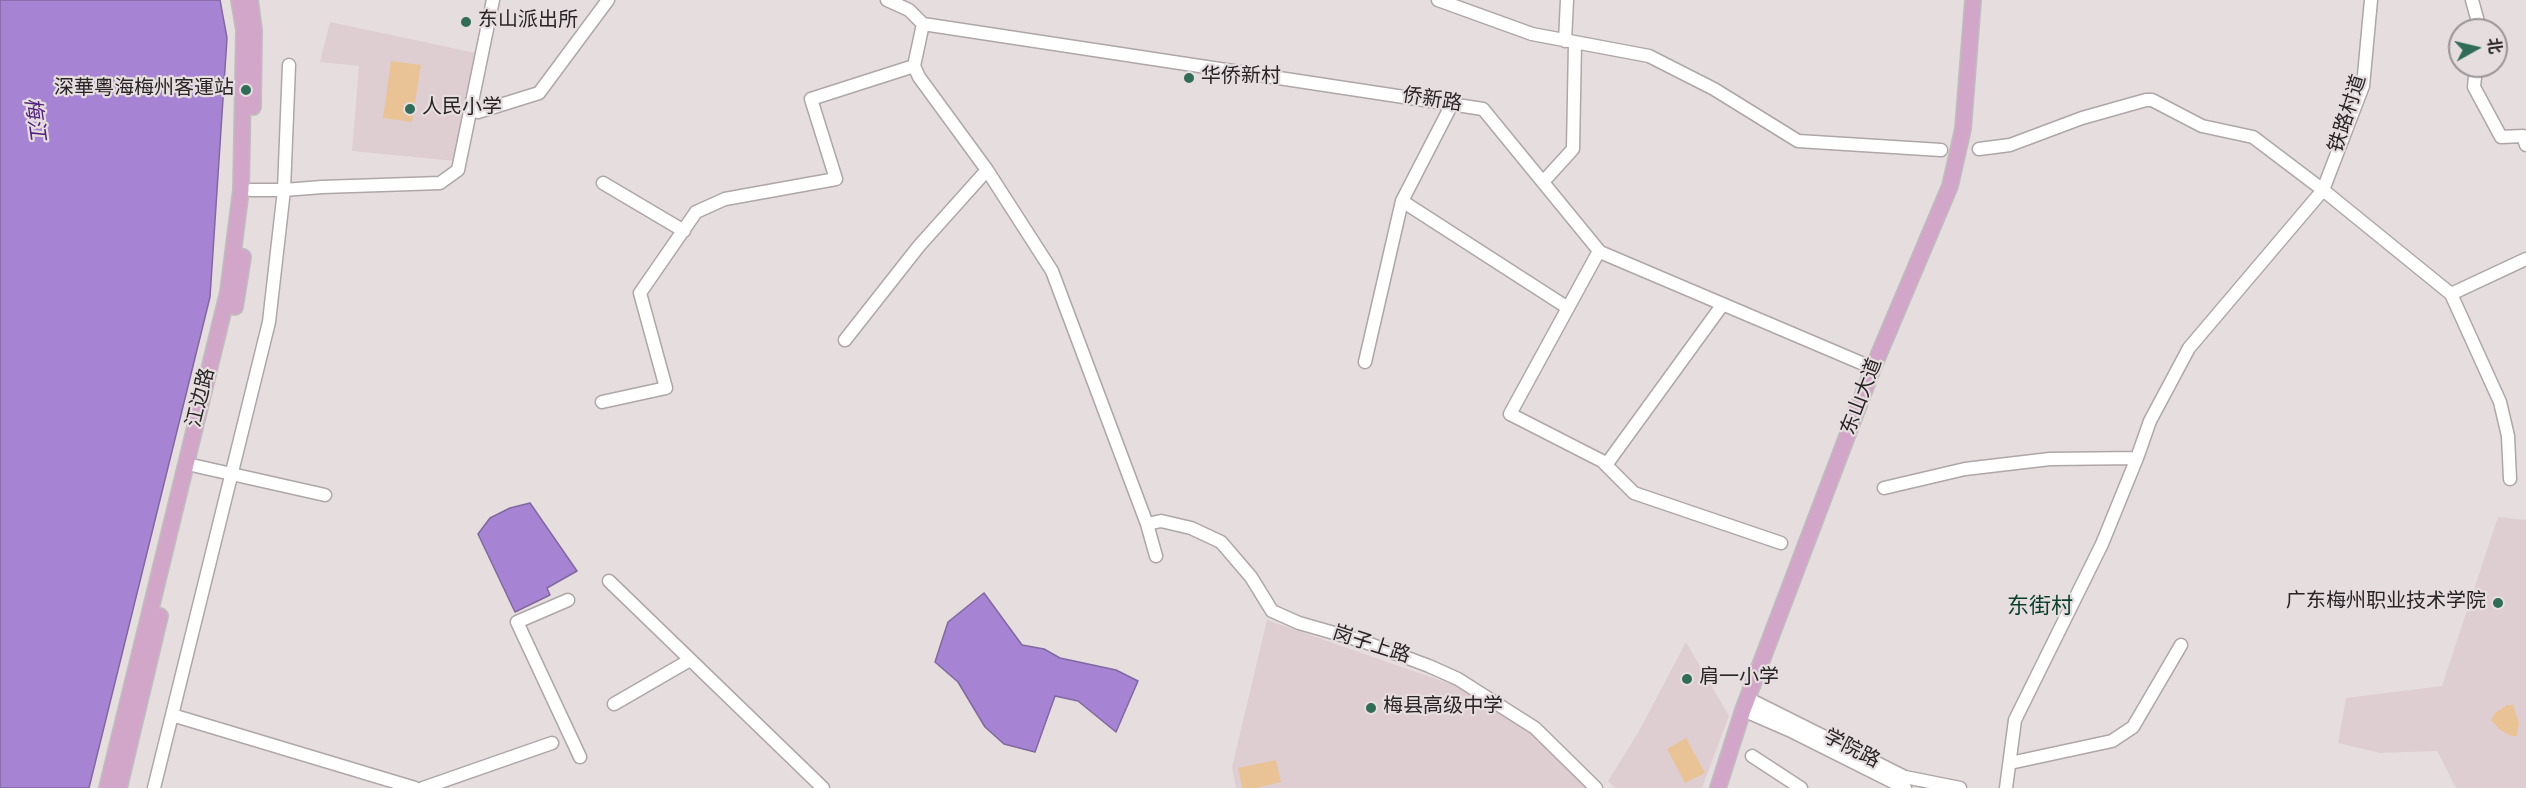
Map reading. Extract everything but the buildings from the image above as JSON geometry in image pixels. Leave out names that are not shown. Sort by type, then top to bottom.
[{"type":"main road","name":"江边路","points":[[107,788],[228,292],[241,190],[244,30],[239,0]]},
{"type":"main road","name":"江边路","points":[[119,788],[240,284],[251,190],[254,30],[250,0]]},
{"type":"main road","name":"东山大道","points":[[1718,788],[1745,704],[1874,368],[1950,186],[1963,129],[1973,0]]},
{"type":"street","points":[[251,190],[440,183],[458,170],[493,0]]},
{"type":"street","points":[[477,112],[539,93],[608,0]]},
{"type":"street","points":[[887,0],[909,5],[923,24],[914,66],[919,77],[987,170],[1052,271],[1147,524],[1149,539],[1156,556]]},
{"type":"street","points":[[1438,0],[1532,34],[1649,56],[1714,89],[1798,141],[1941,150]]},
{"type":"street","points":[[1543,182],[1573,149],[1567,0]]},
{"type":"street","name":"铁路村道","points":[[2006,788],[2015,720],[2102,544],[2150,421],[2189,348],[2323,190],[2363,86],[2371,0]]},
{"type":"street","points":[[2472,0],[2477,18]]},
{"type":"street","name":"侨新路","points":[[923,24],[1483,109],[1599,251],[1874,368]]},
{"type":"street","points":[[154,788],[269,322],[284,190],[289,65]]},
{"type":"street","points":[[602,402],[666,388],[640,293],[696,212],[725,199],[836,178],[811,99],[914,66]]},
{"type":"street","points":[[2475,78],[2474,87],[2501,137],[2523,136],[2526,145]]},
{"type":"street","points":[[1979,149],[2010,144],[2092,115],[2152,100],[2202,126],[2253,137],[2323,190],[2451,294],[2500,402],[2508,436],[2510,479]]},
{"type":"street","points":[[1365,362],[1402,201],[1452,104]]},
{"type":"street","points":[[845,340],[920,246],[987,170]]},
{"type":"street","points":[[603,183],[684,231]]},
{"type":"street","points":[[1402,201],[1568,308]]},
{"type":"street","points":[[1599,251],[1510,414],[1606,465],[1634,493],[1781,543]]},
{"type":"street","points":[[2451,294],[2526,259]]},
{"type":"street","points":[[1606,465],[1723,304]]},
{"type":"street","points":[[1884,488],[1965,468],[2050,459],[2137,458]]},
{"type":"street","points":[[196,466],[325,495]]},
{"type":"street","name":"岗子上路","points":[[1147,524],[1161,521],[1191,528],[1221,542],[1251,577],[1272,611],[1299,623],[1373,645],[1458,679],[1535,728],[1596,788]]},
{"type":"street","points":[[609,581],[823,788]]},
{"type":"street","points":[[568,600],[517,622],[579,757]]},
{"type":"street","points":[[2010,763],[2112,741],[2133,727],[2181,645]]},
{"type":"street","points":[[614,704],[690,660]]},
{"type":"street","name":"学院路","points":[[1745,704],[1789,730],[1905,788]]},
{"type":"street","name":"学院路","points":[[1745,704],[1905,777],[1960,788]]},
{"type":"street","points":[[172,714],[415,788]]},
{"type":"street","points":[[423,788],[552,743]]},
{"type":"street","points":[[1752,756],[1801,788]]},
{"type":"shaded area","name":"人民小学","points":[[330,22],[476,53],[455,161],[352,151],[359,66],[320,62]]},
{"type":"shaded area","points":[[391,61],[421,65],[412,122],[383,118]]},
{"type":"shaded area","name":"广东梅州职业技术学院","points":[[2498,517],[2526,520],[2526,788],[2456,788],[2437,751],[2380,753],[2338,743],[2346,698],[2442,686]]},
{"type":"shaded area","name":"梅县高级中学","points":[[1267,620],[1462,688],[1527,728],[1587,788],[1236,788],[1232,767]]},
{"type":"shaded area","name":"肩一小学","points":[[1686,642],[1729,716],[1702,788],[1615,788],[1608,781],[1639,731]]},
{"type":"shaded area","points":[[2507,705],[2513,705],[2519,723],[2517,736],[2511,736],[2500,730],[2491,720],[2495,713]]},
{"type":"shaded area","points":[[1686,738],[1705,773],[1685,783],[1667,749]]},
{"type":"shaded area","points":[[1276,760],[1281,782],[1256,788],[1242,788],[1238,768]]},
{"type":"water","name":"梅江","points":[[0,0],[220,0],[227,38],[210,297],[89,788],[0,788]]},
{"type":"water","points":[[530,503],[577,571],[547,588],[550,595],[515,612],[478,534],[490,518],[510,508]]},
{"type":"water","points":[[984,593],[1022,645],[1044,649],[1060,658],[1116,670],[1138,681],[1116,732],[1078,701],[1055,696],[1035,752],[1004,744],[985,727],[958,682],[935,662],[948,622]]},
{"type":"place","name":"东山派出所","points":[[466,22]]},
{"type":"place","name":"华侨新村","points":[[1189,78]]},
{"type":"place","name":"深華粵海梅州客運站","points":[[246,90]]},
{"type":"place","name":"人民小学","points":[[410,109]]},
{"type":"place","name":"广东梅州职业技术学院","points":[[2498,603]]},
{"type":"place","name":"肩一小学","points":[[1687,679]]},
{"type":"place","name":"梅县高级中学","points":[[1371,708]]},
{"type":"district","name":"东街村","points":[[2040,608]]}]
